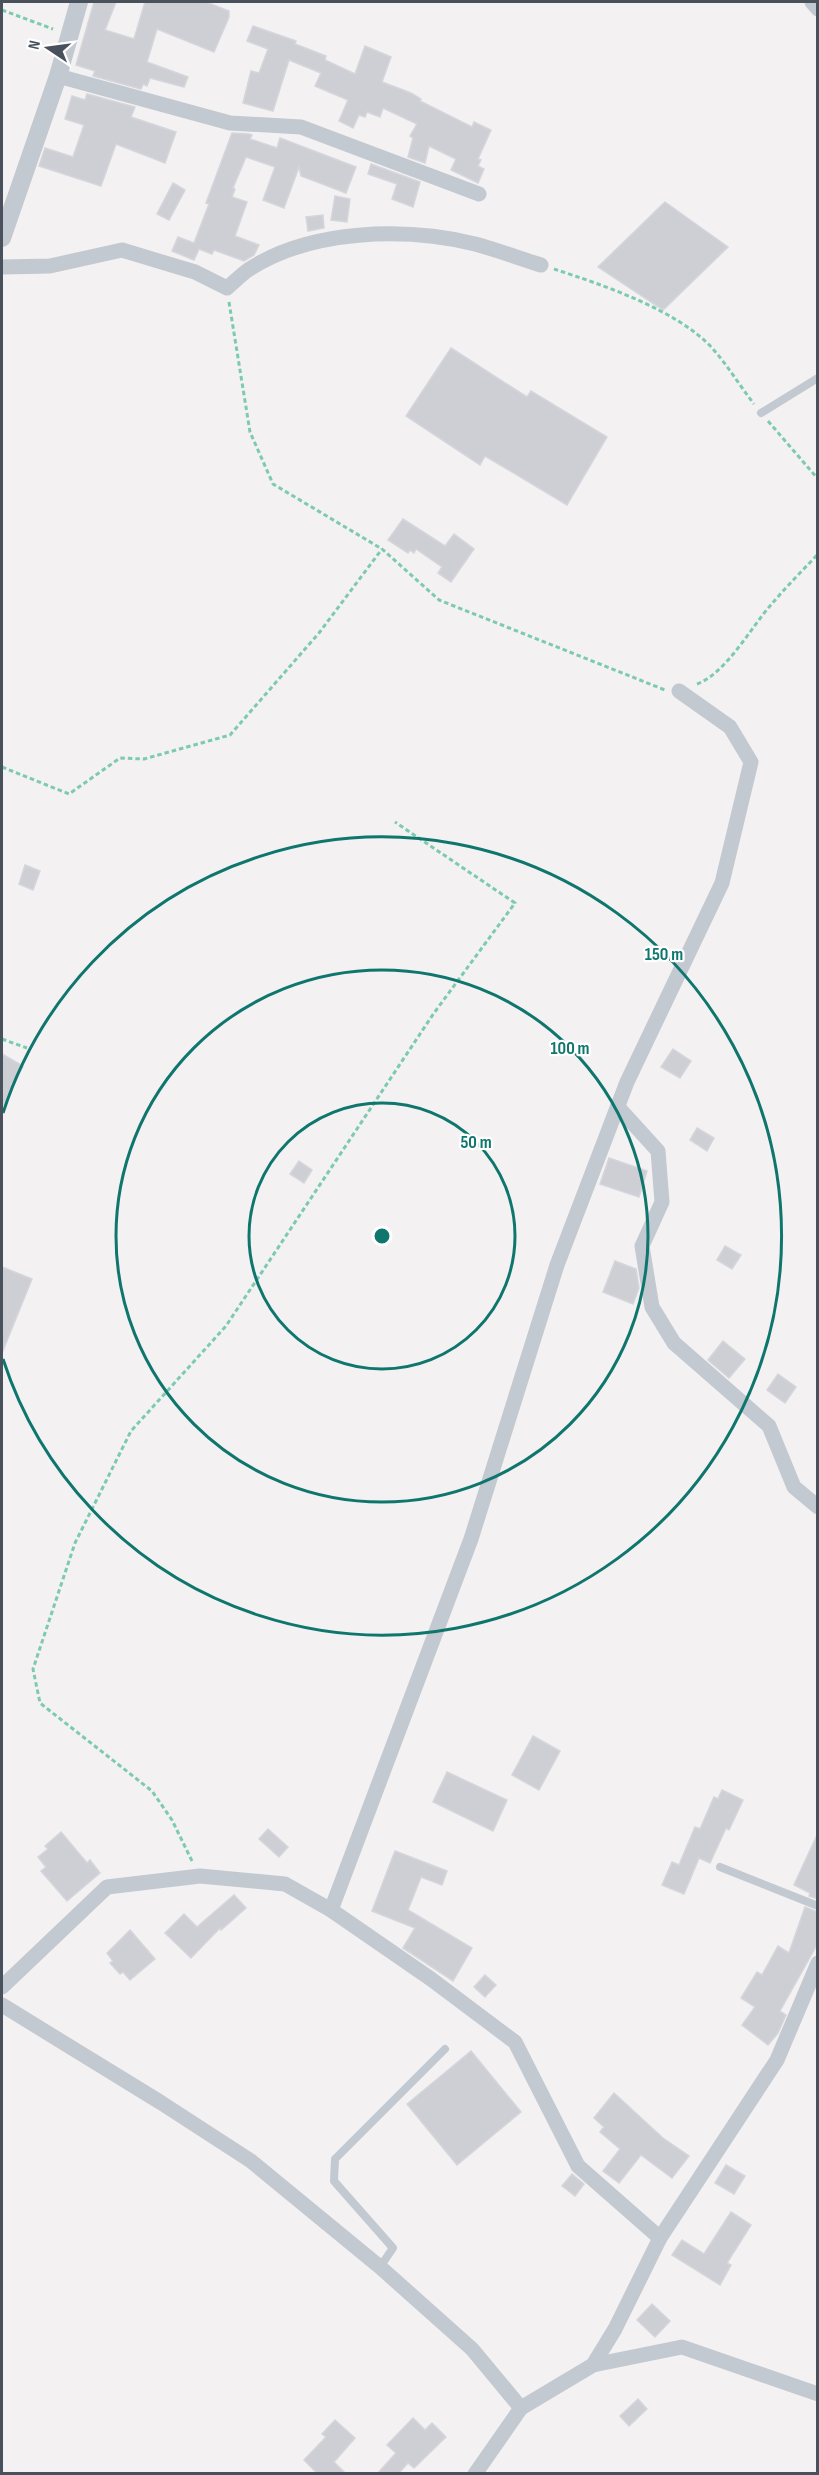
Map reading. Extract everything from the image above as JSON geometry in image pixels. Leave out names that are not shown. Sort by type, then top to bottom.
[{"type":"street","points":[[2,238],[58,76],[79,2]]},
{"type":"street","points":[[812,2],[818,9]]},
{"type":"street","points":[[58,76],[230,123],[300,127],[478,194]]},
{"type":"street","points":[[2,267],[50,266],[122,250],[195,272],[227,288],[248,270],[285,252],[330,239],[373,233],[436,237],[475,244],[541,265]]},
{"type":"street","points":[[331,1910],[471,1539],[557,1265],[627,1082],[722,883],[751,762],[730,727],[679,691]]},
{"type":"street","points":[[618,1107],[658,1151],[662,1202],[642,1246],[652,1307],[674,1343],[769,1426],[794,1487],[818,1507]]},
{"type":"street","points":[[2,1987],[107,1887],[200,1876],[285,1884],[331,1910],[431,1979],[515,2042],[578,2166],[660,2238]]},
{"type":"street","points":[[593,2365],[615,2329],[660,2238],[777,2060],[818,1963]]},
{"type":"street","points":[[2,2005],[251,2161],[380,2267],[472,2349],[521,2408]]},
{"type":"street","points":[[475,2474],[521,2408],[593,2365],[682,2347],[818,2394]]},
{"type":"lane","points":[[761,413],[818,378]]},
{"type":"lane","points":[[720,1867],[818,1906]]},
{"type":"lane","points":[[380,2267],[393,2248],[334,2181],[334,2159],[445,2049]]},
{"type":"path","points":[[2,10],[69,34]]},
{"type":"path","points":[[541,265],[605,286],[675,319],[712,348],[761,413],[818,478]]},
{"type":"path","points":[[227,288],[250,432],[273,484],[381,549],[439,600],[670,692],[679,691],[706,681],[732,654],[769,606],[818,554]]},
{"type":"path","points":[[2,767],[69,794],[120,758],[144,759],[230,735],[320,633],[381,549]]},
{"type":"path","points":[[200,1876],[172,1820],[152,1791],[40,1703],[33,1670],[75,1543],[131,1431],[226,1326],[434,1013],[515,903],[395,822]]},
{"type":"path","points":[[2,1039],[27,1048]]},
{"type":"building","points":[[94,2],[116,2],[105,30],[134,39],[145,2],[206,2],[229,11],[229,17],[214,52],[157,29],[147,62],[188,77],[184,87],[150,78],[147,86],[143,84],[141,89],[93,76],[95,71],[76,65]]},
{"type":"building","points":[[253,26],[296,41],[295,44],[326,56],[325,60],[355,74],[365,46],[391,57],[382,82],[411,93],[421,99],[420,101],[472,127],[474,122],[491,130],[478,159],[481,160],[478,166],[484,169],[478,183],[451,170],[456,159],[429,146],[425,163],[408,157],[413,138],[410,136],[417,124],[383,108],[380,117],[367,112],[365,117],[359,115],[353,128],[339,121],[348,100],[315,86],[321,73],[289,60],[273,111],[243,103],[251,71],[259,73],[268,49],[247,41]]},
{"type":"building","points":[[87,94],[135,107],[131,117],[176,132],[165,163],[116,144],[101,186],[39,166],[45,148],[73,157],[84,125],[65,119],[72,96],[85,100]]},
{"type":"building","points":[[232,133],[252,135],[250,139],[277,148],[280,138],[356,167],[346,193],[301,176],[299,167],[284,208],[263,200],[275,167],[246,157],[233,188],[235,189],[232,197],[247,202],[235,236],[259,245],[254,255],[244,261],[214,250],[212,254],[199,249],[194,260],[172,251],[178,237],[194,243]]},
{"type":"building","points":[[371,164],[420,182],[413,207],[392,199],[397,184],[368,174]]},
{"type":"building","points":[[173,183],[185,190],[169,220],[157,214]]},
{"type":"building","points":[[335,196],[350,199],[347,222],[331,220]]},
{"type":"building","points":[[665,202],[728,247],[663,310],[598,267]]},
{"type":"building","points":[[323,215],[324,228],[308,231],[306,217]]},
{"type":"building","points":[[451,348],[527,397],[531,391],[607,437],[567,505],[485,456],[480,465],[406,416]]},
{"type":"building","points":[[403,519],[445,546],[454,534],[474,549],[451,582],[438,573],[442,567],[416,549],[414,553],[410,550],[408,553],[388,540]]},
{"type":"building","points":[[25,865],[40,871],[33,890],[19,884]]},
{"type":"building","points":[[673,1049],[691,1061],[680,1078],[661,1067]]},
{"type":"building","points":[[2,1054],[23,1066],[2,1107]]},
{"type":"building","points":[[697,1128],[714,1138],[707,1151],[690,1140]]},
{"type":"building","points":[[609,1158],[647,1171],[639,1197],[600,1184]]},
{"type":"building","points":[[299,1161],[312,1170],[304,1183],[290,1174]]},
{"type":"building","points":[[725,1246],[741,1255],[732,1269],[717,1260]]},
{"type":"building","points":[[615,1261],[636,1269],[639,1288],[633,1304],[603,1292]]},
{"type":"building","points":[[2,1267],[32,1279],[2,1353]]},
{"type":"building","points":[[723,1341],[745,1359],[729,1378],[708,1360]]},
{"type":"building","points":[[778,1374],[796,1387],[785,1403],[767,1390]]},
{"type":"building","points":[[533,1736],[560,1751],[539,1790],[512,1775]]},
{"type":"building","points":[[447,1772],[507,1800],[493,1831],[433,1802]]},
{"type":"building","points":[[722,1790],[743,1800],[729,1830],[726,1828],[710,1863],[699,1858],[684,1894],[662,1885],[672,1862],[679,1865],[695,1827],[700,1829],[714,1797],[718,1799]]},
{"type":"building","points":[[268,1829],[288,1847],[279,1857],[259,1839]]},
{"type":"building","points":[[61,1832],[87,1863],[90,1860],[100,1873],[67,1901],[41,1871],[46,1867],[38,1857],[48,1849],[45,1846]]},
{"type":"building","points":[[818,1833],[818,1899],[809,1896],[810,1893],[794,1885]]},
{"type":"building","points":[[395,1851],[447,1871],[442,1885],[421,1877],[408,1910],[472,1948],[453,1981],[403,1948],[415,1928],[372,1911]]},
{"type":"building","points":[[234,1895],[246,1908],[221,1930],[220,1928],[191,1958],[165,1933],[184,1914],[197,1927]]},
{"type":"building","points":[[805,1907],[818,1912],[818,1943],[780,2011],[786,2015],[778,2033],[768,2045],[742,2025],[755,2007],[741,1998],[757,1972],[762,1975],[778,1946],[789,1953]]},
{"type":"building","points":[[130,1930],[155,1959],[130,1980],[123,1972],[120,1974],[110,1963],[113,1961],[107,1953]]},
{"type":"building","points":[[485,1975],[496,1985],[485,1997],[474,1987]]},
{"type":"building","points":[[471,2051],[521,2112],[457,2165],[407,2104]]},
{"type":"building","points":[[614,2093],[663,2138],[689,2156],[672,2178],[641,2155],[619,2183],[603,2171],[620,2149],[600,2132],[604,2127],[594,2118]]},
{"type":"building","points":[[726,2165],[745,2176],[734,2194],[715,2183]]},
{"type":"building","points":[[572,2174],[584,2184],[575,2196],[562,2186]]},
{"type":"building","points":[[731,2212],[751,2225],[727,2263],[731,2265],[720,2285],[672,2255],[682,2240],[704,2254]]},
{"type":"building","points":[[652,2304],[670,2321],[655,2337],[637,2320]]},
{"type":"building","points":[[638,2399],[647,2409],[629,2426],[620,2416]]},
{"type":"building","points":[[413,2418],[425,2430],[432,2423],[446,2437],[414,2468],[408,2463],[398,2474],[377,2474],[396,2453],[387,2445]]},
{"type":"building","points":[[335,2420],[355,2438],[334,2462],[346,2474],[318,2474],[304,2460],[326,2437],[322,2434]]}]
